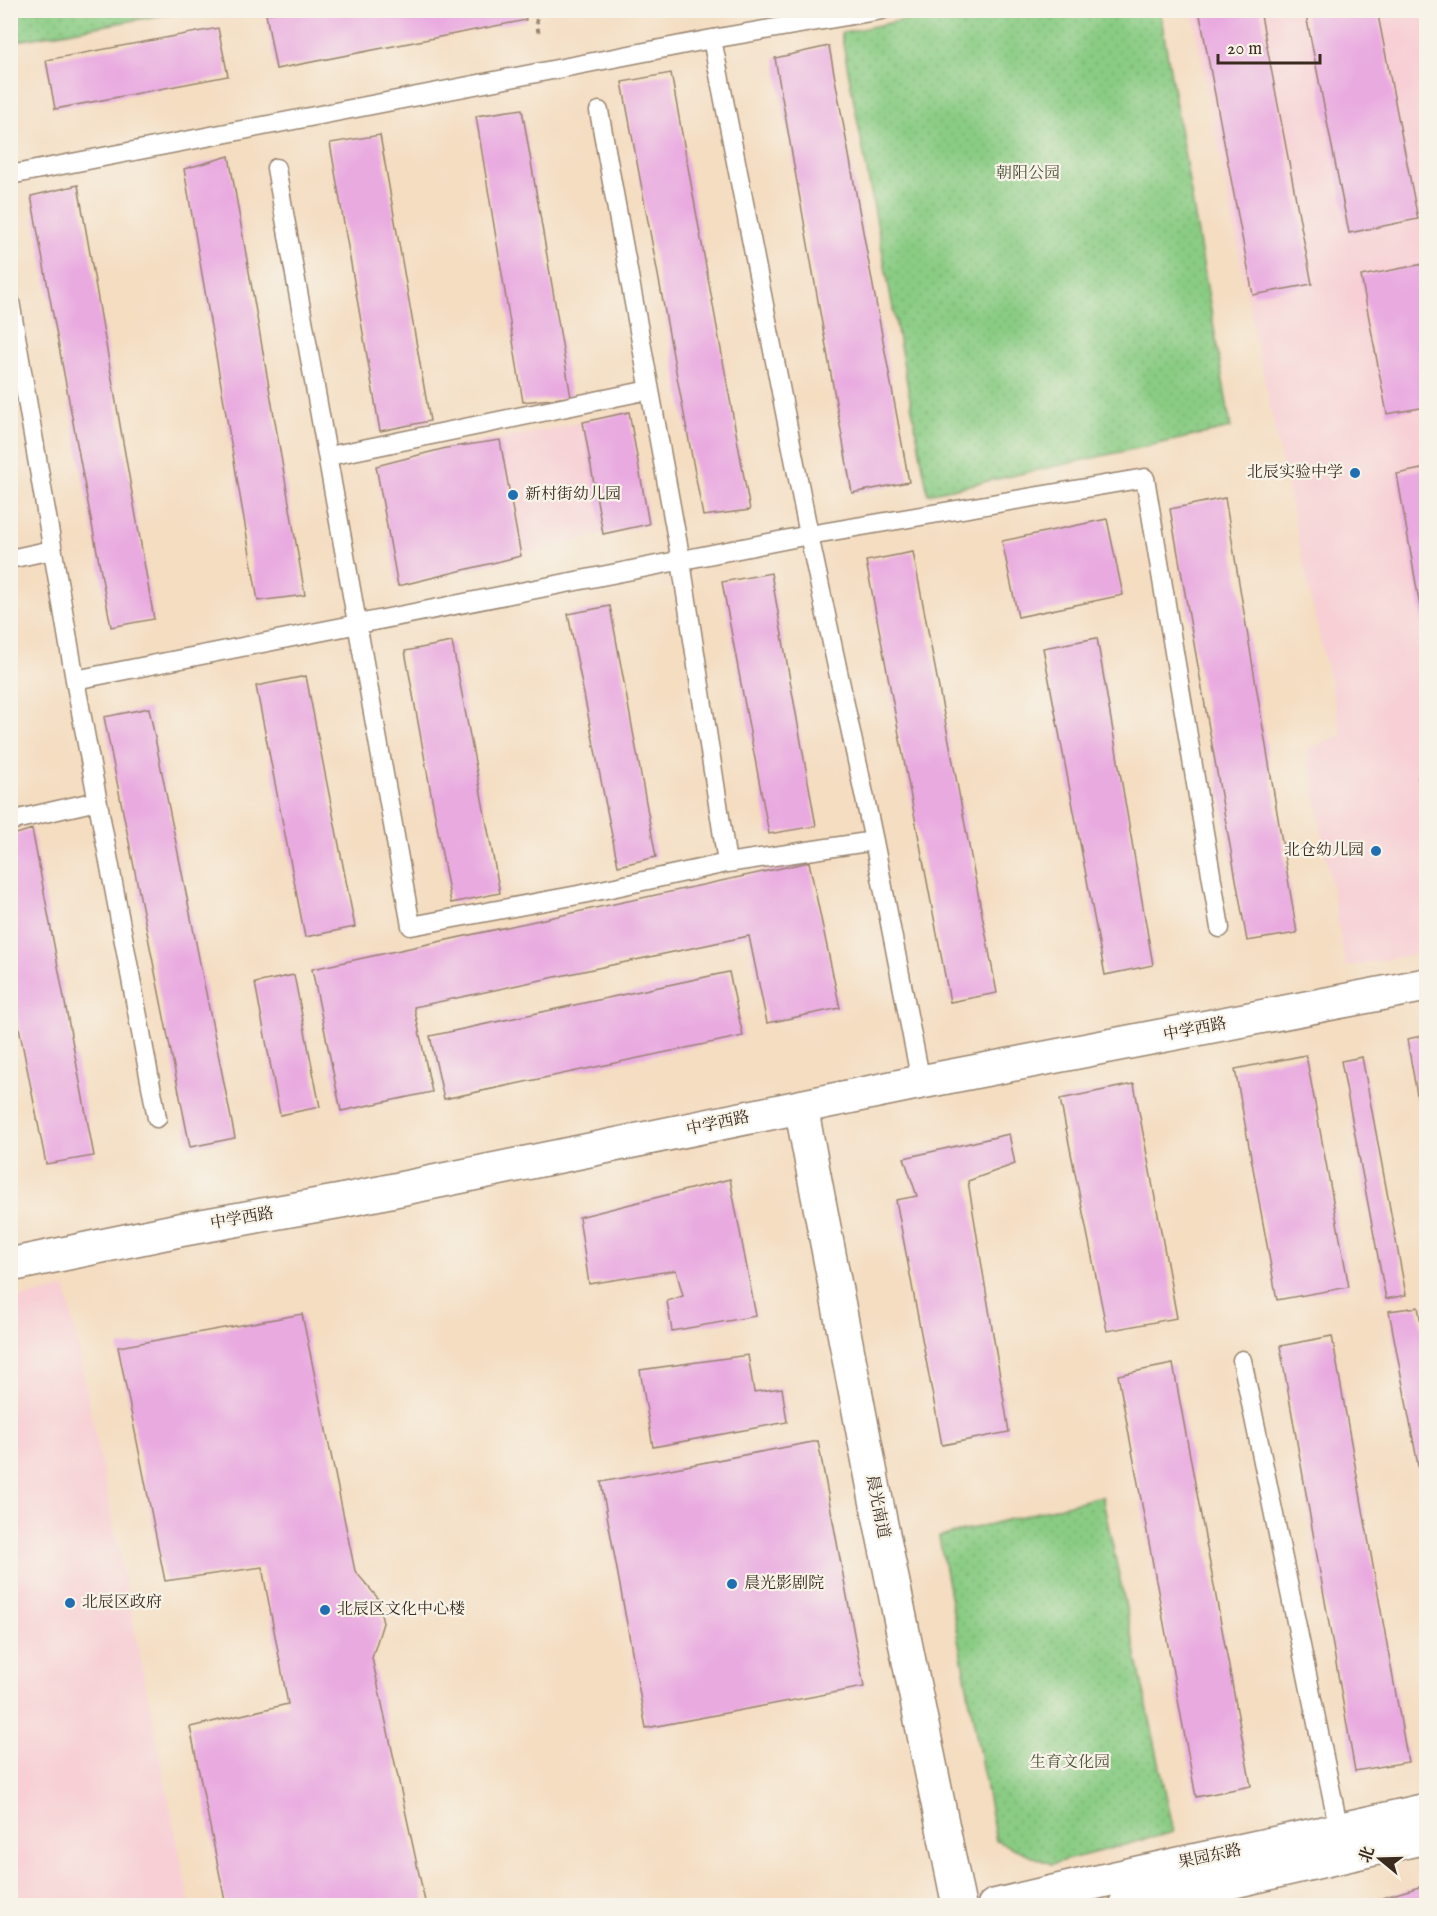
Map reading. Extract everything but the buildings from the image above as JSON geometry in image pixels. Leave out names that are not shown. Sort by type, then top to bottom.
[{"type":"street","name":"中学西路","points":[[10,1265],[179,1230],[341,1201],[921,1082],[1426,985]]},
{"type":"street","name":"晨光南道","points":[[801,1107],[876,1500],[959,1905]]},
{"type":"street","name":"果园东路","points":[[994,1905],[1426,1810]]},
{"type":"street","name":"果园东路","points":[[1125,1905],[1426,1838]]},
{"type":"lane","points":[[10,175],[712,39],[882,10]]},
{"type":"lane","points":[[712,39],[808,536],[874,841],[921,1082]]},
{"type":"lane","points":[[599,111],[681,561],[727,863]]},
{"type":"lane","points":[[276,168],[411,926],[578,895],[727,863],[874,841]]},
{"type":"lane","points":[[10,301],[75,680],[157,1118]]},
{"type":"lane","points":[[329,456],[649,390]]},
{"type":"lane","points":[[75,680],[808,536],[1145,478],[1220,928]]},
{"type":"lane","points":[[10,559],[52,550]]},
{"type":"lane","points":[[10,821],[97,801]]},
{"type":"lane","points":[[1242,1360],[1339,1830]]},
{"type":"path","points":[[535,10],[539,36]]},
{"type":"shaded area","name":"北辰实验中学","points":[[1192,11],[1426,11],[1426,952],[1346,967],[1307,749],[1342,735],[1257,346]]},
{"type":"shaded area","name":"新村街幼儿园","points":[[629,412],[649,524],[398,586],[376,466]]},
{"type":"shaded area","name":"北辰区政府","points":[[66,1288],[190,1905],[11,1905],[11,1300]]},
{"type":"green space","points":[[11,10],[185,10],[185,11],[11,42]]},
{"type":"green space","name":"朝阳公园","points":[[952,10],[1160,11],[1231,428],[928,494],[841,33]]},
{"type":"green space","name":"生育文化园","points":[[1102,1496],[1174,1832],[1051,1864],[996,1841],[939,1537]]},
{"type":"place","name":"北辰实验中学","points":[[1355,473]]},
{"type":"place","name":"新村街幼儿园","points":[[513,495]]},
{"type":"place","name":"北仓幼儿园","points":[[1376,851]]},
{"type":"place","name":"晨光影剧院","points":[[732,1584]]},
{"type":"place","name":"北辰区政府","points":[[70,1603]]},
{"type":"place","name":"北辰区文化中心楼","points":[[325,1610]]}]
